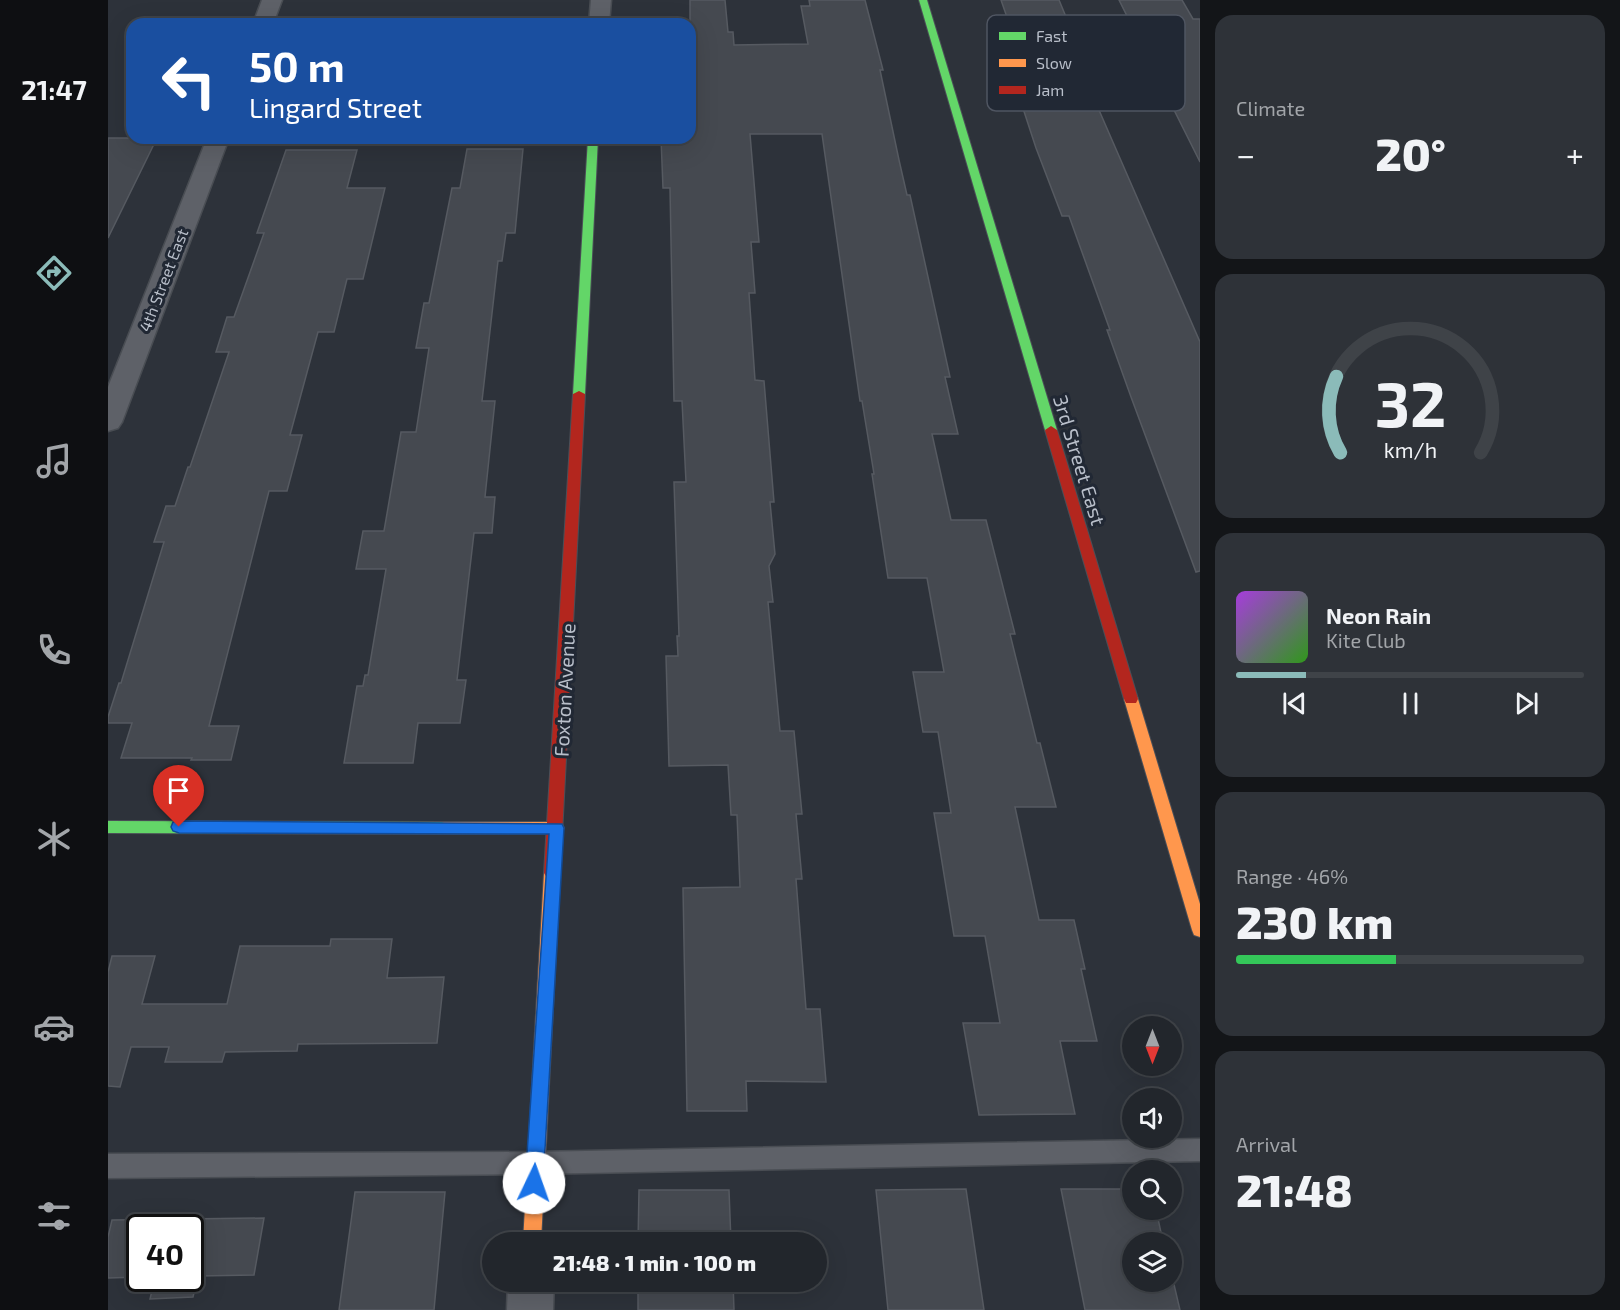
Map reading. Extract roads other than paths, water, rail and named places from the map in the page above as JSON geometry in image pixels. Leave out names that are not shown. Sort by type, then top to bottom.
[{"type":"street","points":[[264,18],[272,0]]},
{"type":"street","points":[[600,18],[601,0]]},
{"type":"street","name":"3rd Street East","points":[[923,0],[1200,930]]},
{"type":"street","name":"4th Street East","points":[[108,422],[216,144]]},
{"type":"street","name":"Foxton Avenue","points":[[532,1232],[557,828],[593,144]]},
{"type":"street","points":[[108,826],[557,828]]},
{"type":"street","points":[[530,1310],[531,1292]]},
{"type":"lane","points":[[108,1166],[535,1163],[1200,1150]]}]
